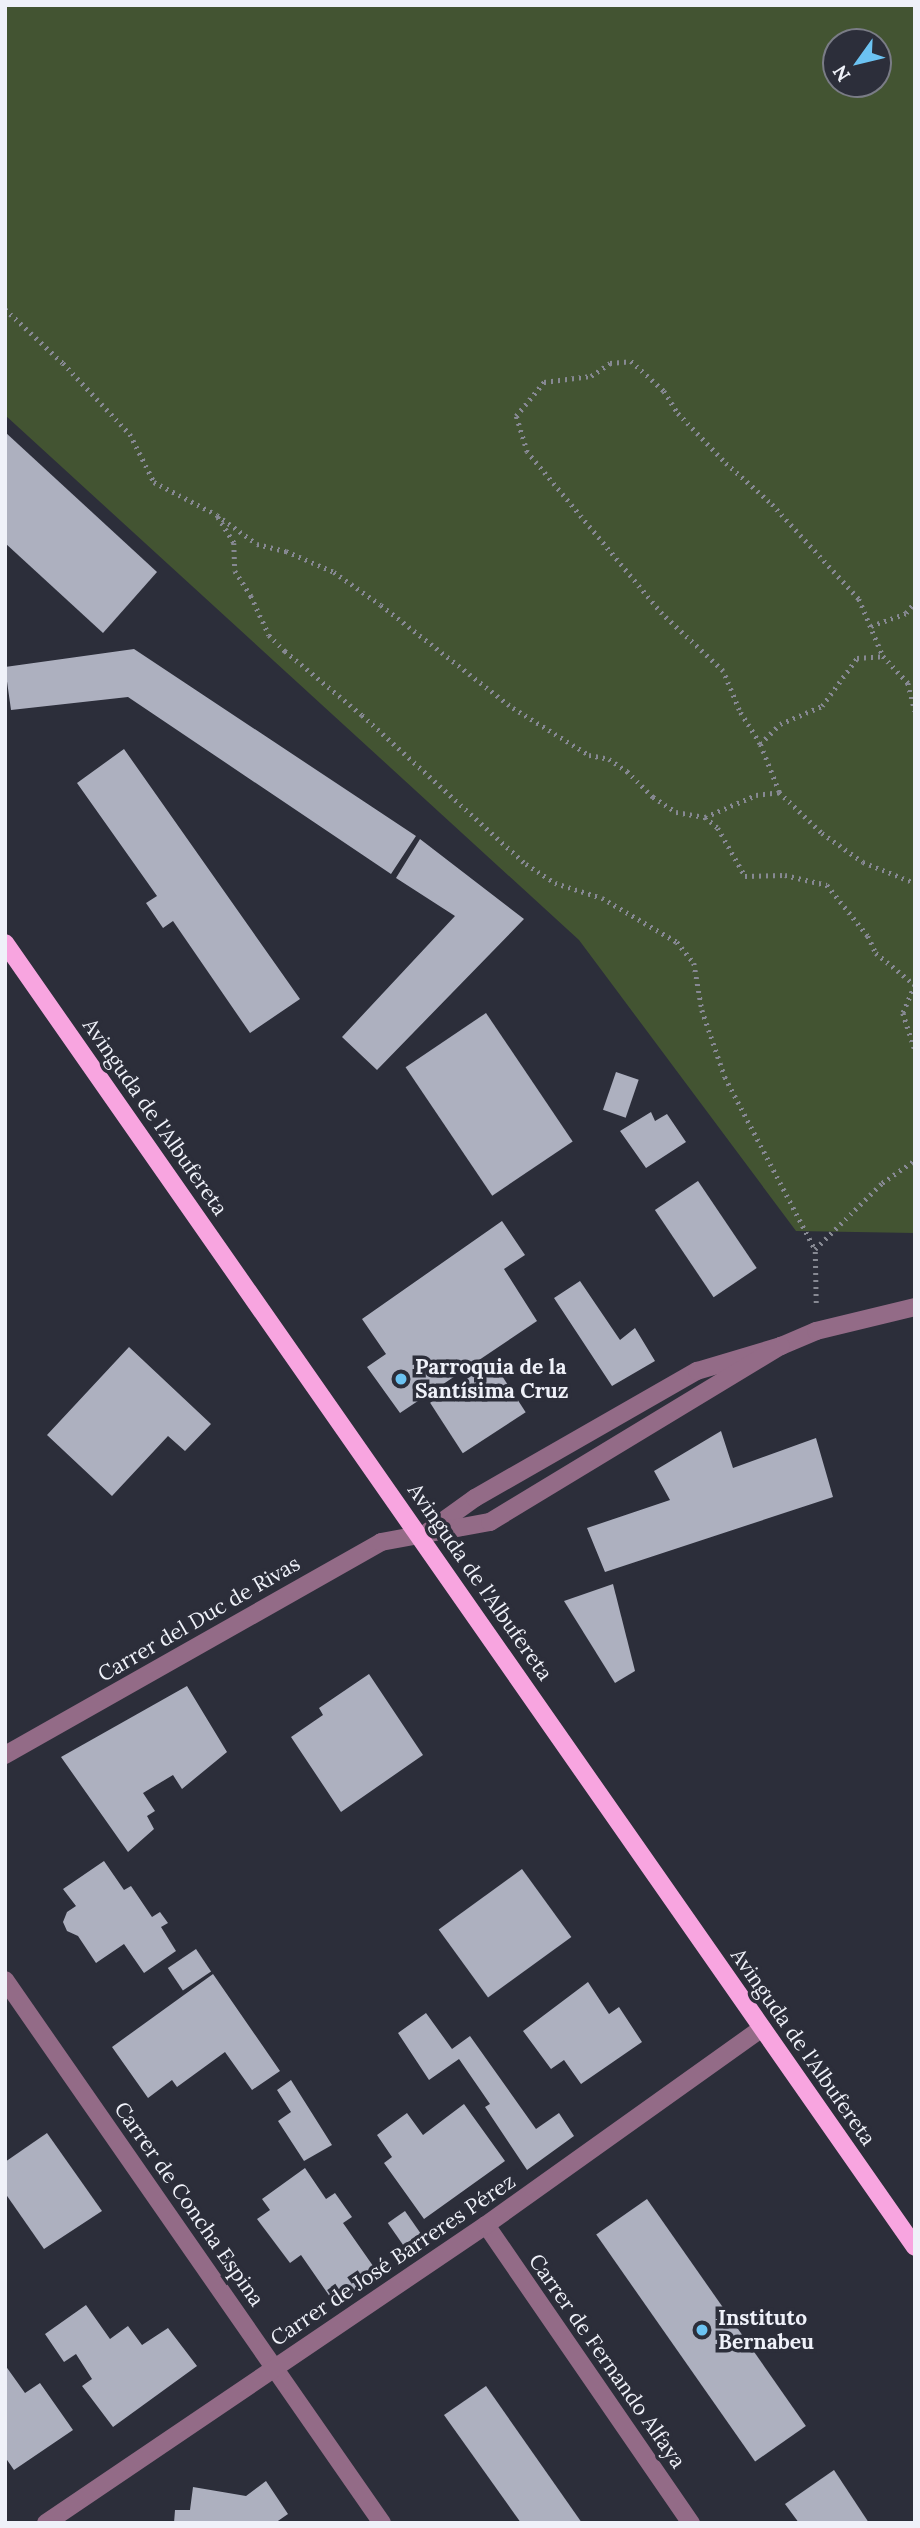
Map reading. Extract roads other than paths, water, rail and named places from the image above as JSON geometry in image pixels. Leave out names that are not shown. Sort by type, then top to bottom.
[{"type":"main road","name":"Avinguda de l'Albufereta","points":[[5,943],[915,2247]]},
{"type":"street","name":"Carrer del Duc de Rivas","points":[[421,1537],[475,1498],[697,1371],[781,1346],[817,1331],[915,1307]]},
{"type":"street","name":"Carrer del Duc de Rivas","points":[[5,1755],[381,1542],[421,1537],[490,1522],[781,1346]]},
{"type":"street","name":"Carrer de Concha Espina","points":[[5,1980],[382,2523]]},
{"type":"street","name":"Carrer de José Barreres Pérez","points":[[46,2523],[486,2225],[762,2028]]},
{"type":"street","name":"Carrer de Fernando Alfaya","points":[[486,2225],[691,2523]]},
{"type":"place","name":"Parroquia de la Santísima Cruz","points":[[401,1379]]},
{"type":"place","name":"Instituto Bernabeu","points":[[702,2330]]}]
